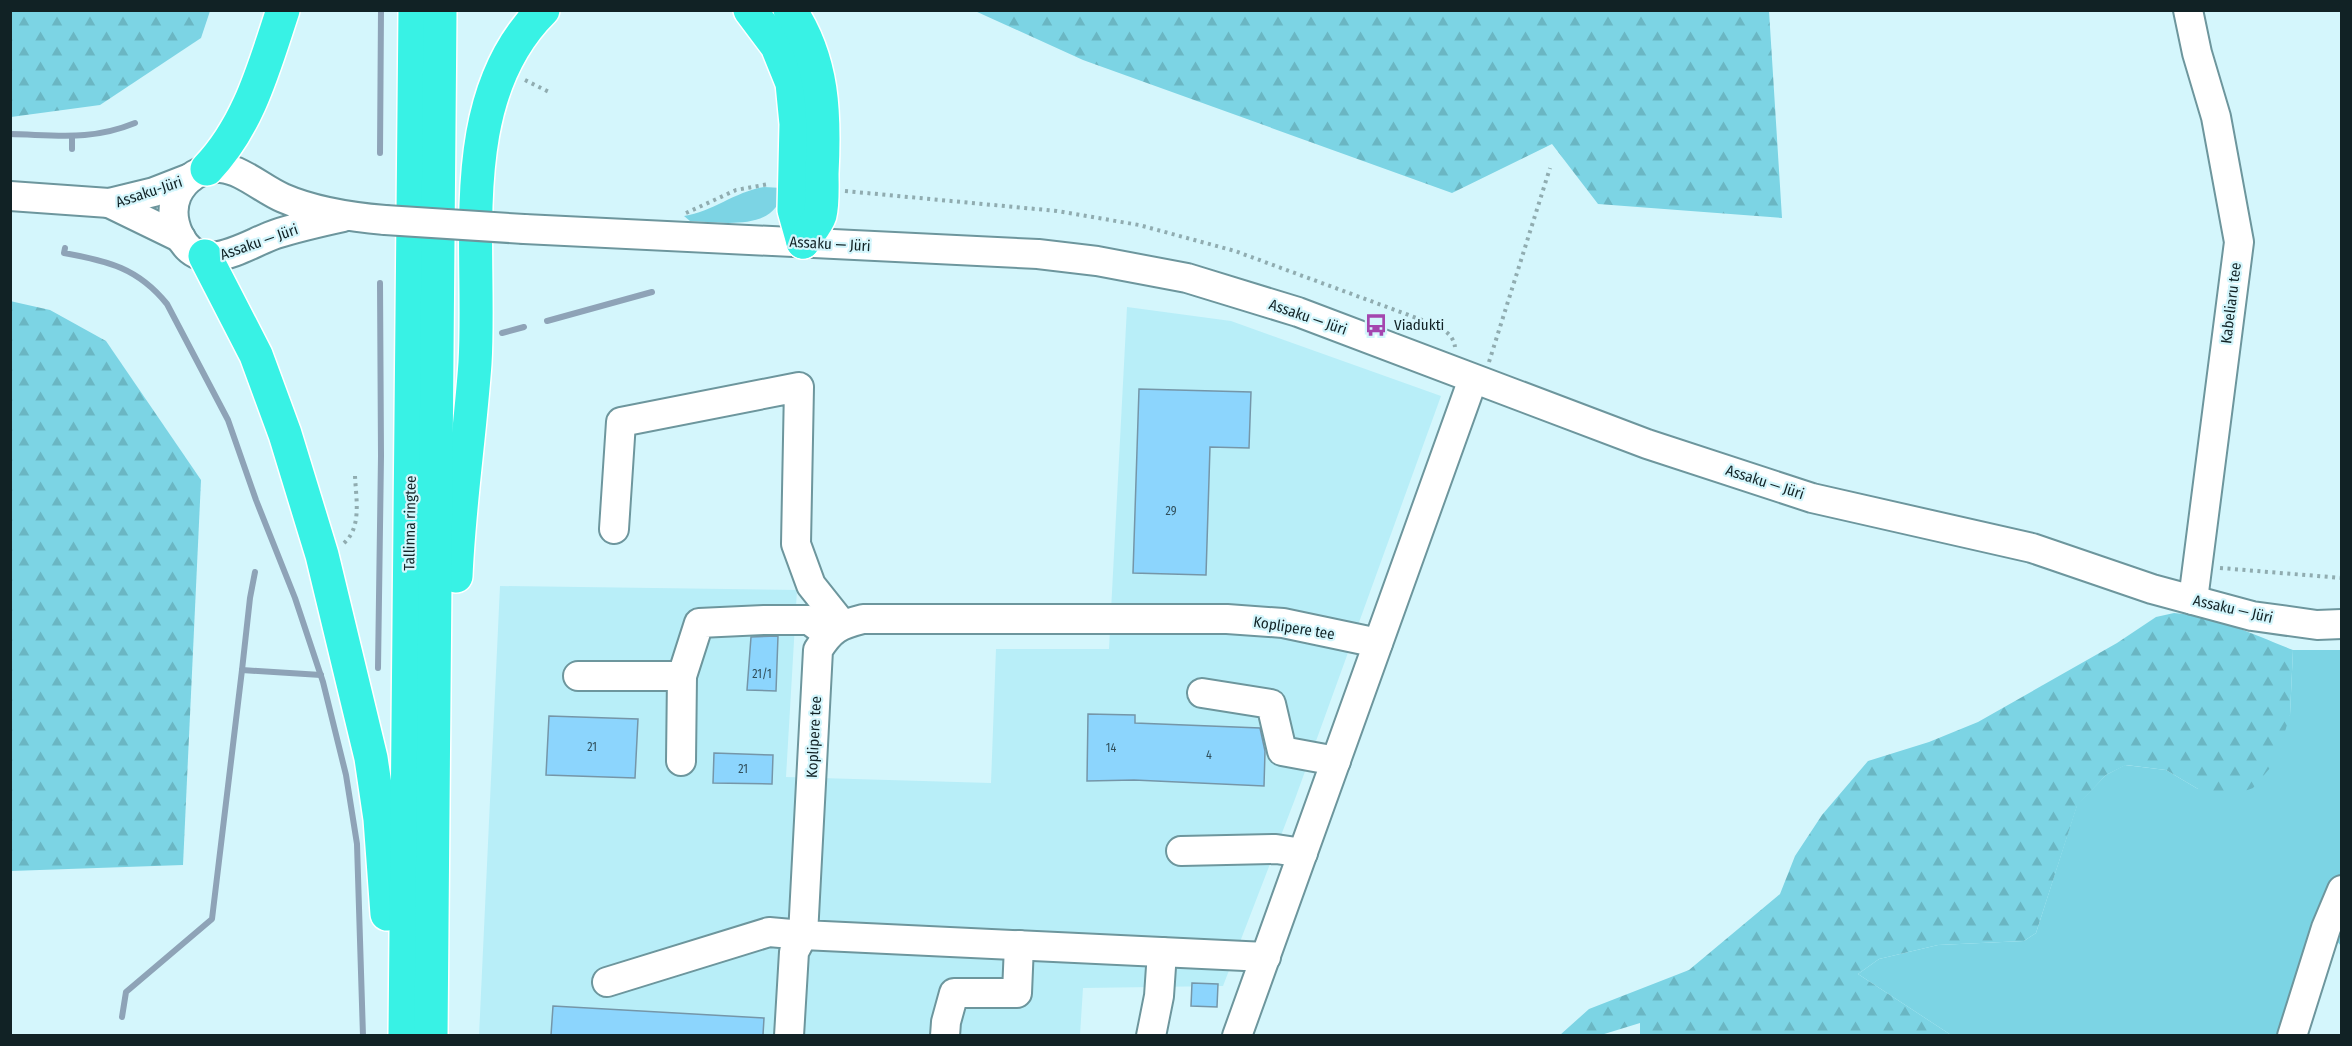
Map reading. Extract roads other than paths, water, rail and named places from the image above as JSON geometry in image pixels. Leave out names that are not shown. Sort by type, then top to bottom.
[{"type":"highway","points":[[199,173],[221,154],[239,127],[257,88],[283,10]]},
{"type":"highway","name":"Tallinna ringtee","points":[[405,1035],[415,10]]},
{"type":"highway","name":"Tallinna ringtee","points":[[431,1035],[440,10]]},
{"type":"highway","points":[[433,873],[448,729],[457,553],[475,361],[477,178],[486,122],[503,68],[526,27],[543,10]]},
{"type":"highway","points":[[750,10],[777,46],[792,82],[797,163],[794,210],[803,242]]},
{"type":"highway","points":[[790,10],[806,42],[822,90],[825,125],[820,216],[803,242]]},
{"type":"highway","points":[[193,247],[256,355],[285,434],[322,555],[371,758],[380,819],[390,950],[390,1035]]},
{"type":"street","name":"Kabeliaru tee","points":[[2188,10],[2197,53],[2216,117],[2239,242],[2193,600]]},
{"type":"street","name":"Assaku — Jüri","points":[[199,173],[231,170],[284,198],[343,217],[524,229],[1038,254],[1097,261],[1187,278],[1298,312],[1647,444],[1812,498],[2032,548],[2152,589],[2252,616],[2317,626],[2342,624]]},
{"type":"street","name":"Assaku-Jüri","points":[[109,203],[154,192],[199,173]]},
{"type":"street","points":[[193,247],[175,224],[174,206],[180,190],[199,173]]},
{"type":"street","points":[[10,196],[109,203]]},
{"type":"street","name":"Assaku-Jüri","points":[[109,203],[193,247]]},
{"type":"street","name":"Assaku — Jüri","points":[[193,247],[219,258],[273,235],[343,217]]},
{"type":"street","points":[[1237,1035],[1378,643],[1470,378]]},
{"type":"street","points":[[614,529],[621,422],[799,387],[796,544],[811,585],[835,629]]},
{"type":"street","name":"Koplipere tee","points":[[789,1035],[794,952],[803,935],[818,650],[835,629],[863,619],[1227,619],[1283,624],[1378,643]]},
{"type":"street","points":[[681,761],[682,676],[699,623],[809,620],[835,629]]},
{"type":"street","points":[[578,676],[682,676]]},
{"type":"street","points":[[1203,693],[1271,704],[1282,752],[1336,761]]},
{"type":"street","points":[[1181,851],[1276,849],[1303,853]]},
{"type":"street","points":[[2292,1035],[2326,928],[2342,890]]},
{"type":"street","points":[[607,982],[769,932],[1266,957]]},
{"type":"street","points":[[945,1035],[945,1022],[954,993],[1017,993],[1019,945]]},
{"type":"street","points":[[1151,1035],[1159,996],[1162,952]]},
{"type":"waterway","points":[[380,153],[381,10]]},
{"type":"waterway","points":[[10,134],[89,135],[135,123]]},
{"type":"waterway","points":[[72,136],[72,149]]},
{"type":"waterway","points":[[65,248],[64,253],[95,259],[121,268],[145,282],[156,292],[167,304],[228,420],[256,500],[295,598],[323,682],[346,775],[357,844],[363,1036]]},
{"type":"waterway","points":[[378,668],[381,456],[380,283]]},
{"type":"waterway","points":[[547,321],[652,292]]},
{"type":"waterway","points":[[502,333],[524,327]]},
{"type":"waterway","points":[[242,670],[255,572]]},
{"type":"waterway","points":[[122,1017],[126,992],[212,919],[242,670],[321,675]]},
{"type":"place","name":"Viadukti","points":[[1376,325]]}]
